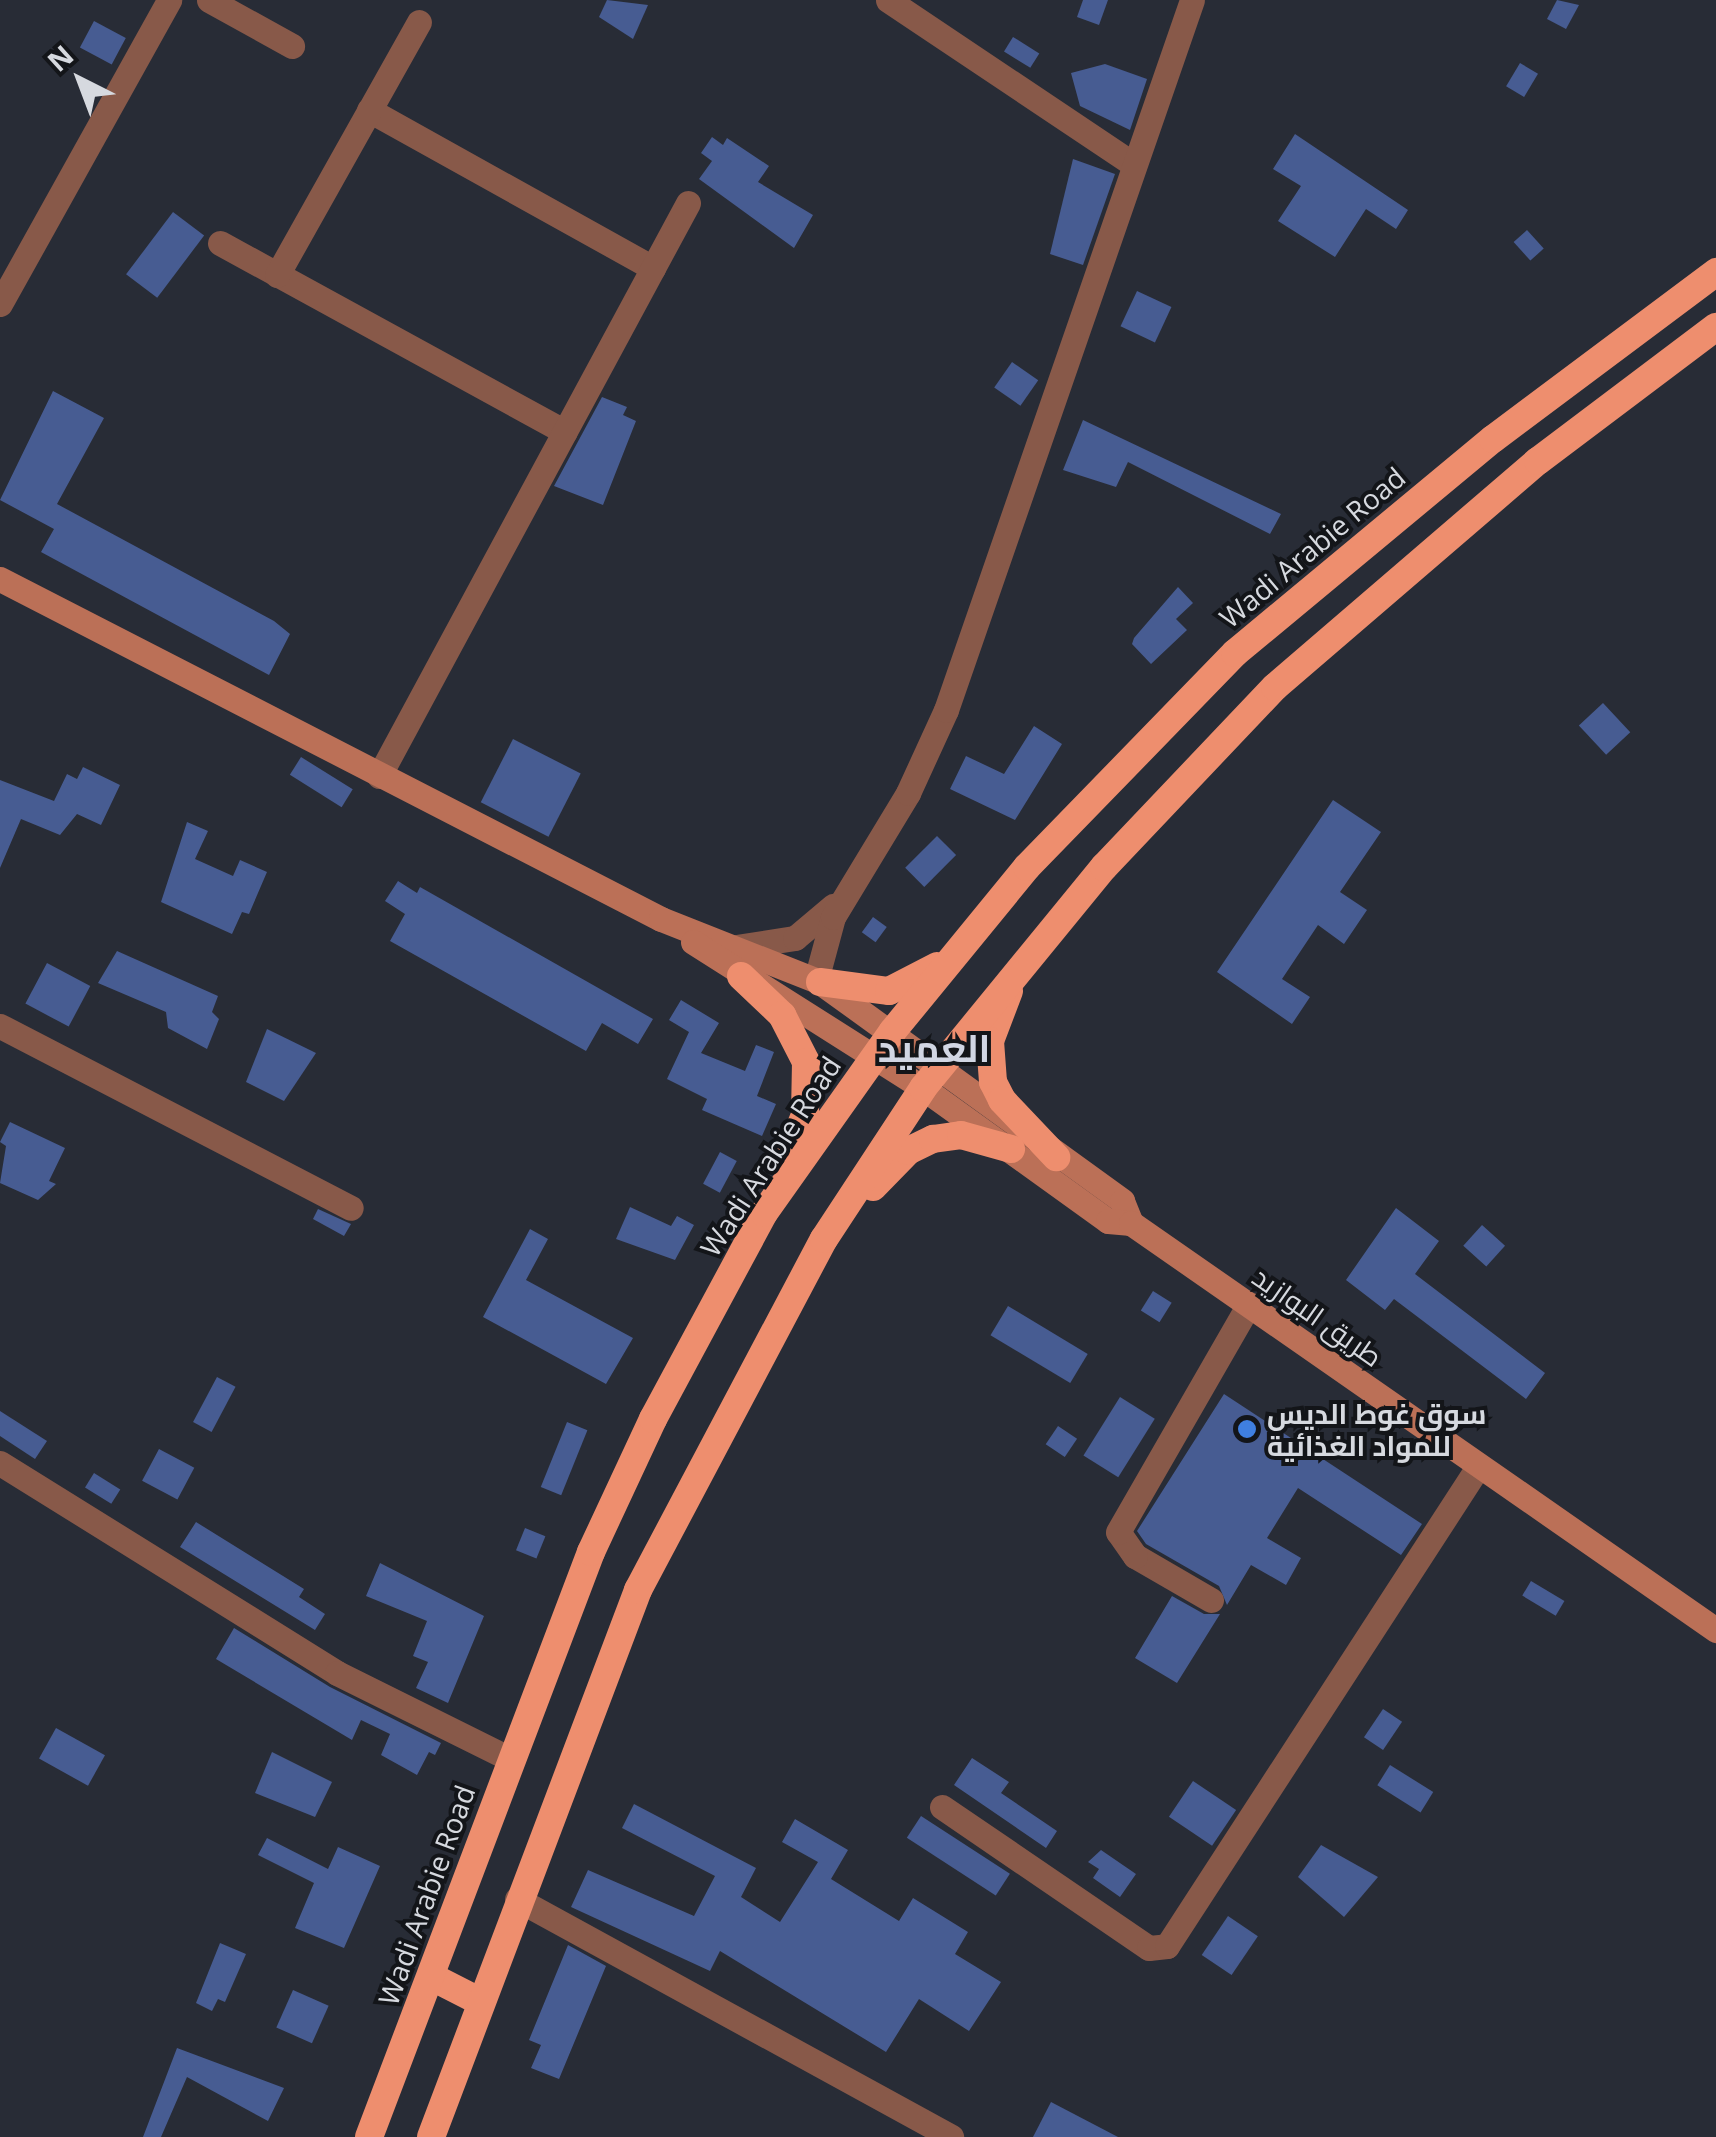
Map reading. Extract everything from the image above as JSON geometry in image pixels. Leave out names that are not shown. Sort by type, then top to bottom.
[{"type":"highway","name":"Wadi Arabie Road","points":[[369,2137],[591,1552],[764,1213],[892,1032],[1027,867],[1235,653],[1494,439],[1716,272]]},
{"type":"highway","points":[[431,2137],[517,1899],[638,1590],[824,1240],[930,1078],[1019,965],[1212,750],[1329,637],[1538,461],[1716,327]]},
{"type":"highway","points":[[818,981],[889,991],[919,980],[962,947]]},
{"type":"highway","points":[[1019,965],[989,1061],[1002,1100],[1056,1157]]},
{"type":"highway","points":[[741,976],[792,1029],[809,1080],[805,1115],[764,1213]]},
{"type":"highway","points":[[824,1240],[920,1144],[961,1135],[1011,1150]]},
{"type":"highway","points":[[432,1977],[481,2002]]},
{"type":"main road","points":[[0,578],[661,919],[818,981],[892,1032],[930,1078],[1011,1150],[1108,1221],[1131,1223],[1122,1200],[1056,1157],[930,1078],[875,1056],[741,976],[661,919]]},
{"type":"main road","name":"طريق البوازيد","points":[[1131,1223],[1716,1630]]},
{"type":"street","points":[[0,304],[168,0]]},
{"type":"street","points":[[209,0],[292,46]]},
{"type":"street","points":[[888,0],[1134,164]]},
{"type":"street","points":[[818,981],[824,937],[844,896],[908,794],[946,710],[1192,0]]},
{"type":"street","points":[[277,275],[418,22]]},
{"type":"street","points":[[369,110],[653,268]]},
{"type":"street","points":[[379,776],[688,203]]},
{"type":"street","points":[[220,243],[565,432]]},
{"type":"street","points":[[736,948],[794,938],[844,896]]},
{"type":"street","points":[[0,1026],[351,1208]]},
{"type":"street","points":[[1211,1600],[1135,1556],[1118,1532],[1249,1304]]},
{"type":"street","points":[[0,1463],[336,1673],[510,1759]]},
{"type":"street","points":[[942,1807],[1150,1948],[1167,1946],[1478,1467]]},
{"type":"street","points":[[517,1899],[951,2137]]},
{"type":"building","points":[[607,0],[648,5],[633,39],[599,17]]},
{"type":"building","points":[[1083,0],[1108,0],[1099,25],[1077,17]]},
{"type":"building","points":[[1557,0],[1579,5],[1566,29],[1547,19]]},
{"type":"building","points":[[94,21],[126,38],[112,64],[80,47]]},
{"type":"building","points":[[1013,37],[1039,53],[1030,68],[1004,51]]},
{"type":"building","points":[[1520,63],[1538,74],[1524,97],[1506,86]]},
{"type":"building","points":[[1105,64],[1147,79],[1130,130],[1080,106],[1071,73]]},
{"type":"building","points":[[1295,134],[1408,210],[1396,229],[1366,209],[1335,257],[1278,221],[1301,186],[1273,169]]},
{"type":"building","points":[[712,137],[723,145],[727,138],[769,166],[758,182],[813,215],[794,248],[699,179],[712,161],[701,153]]},
{"type":"building","points":[[1073,159],[1115,174],[1083,265],[1050,254]]},
{"type":"building","points":[[173,212],[204,235],[157,298],[126,274]]},
{"type":"building","points":[[1527,230],[1544,249],[1530,261],[1514,242]]},
{"type":"building","points":[[1137,291],[1171,307],[1155,342],[1121,326]]},
{"type":"building","points":[[1012,362],[1038,380],[1020,406],[994,387]]},
{"type":"building","points":[[53,391],[104,418],[57,504],[274,621],[290,634],[269,675],[41,552],[54,529],[0,500]]},
{"type":"building","points":[[602,397],[627,407],[623,415],[636,421],[603,505],[554,486]]},
{"type":"building","points":[[1083,420],[1281,514],[1270,534],[1128,462],[1116,487],[1063,470]]},
{"type":"building","points":[[1178,587],[1193,603],[1176,619],[1187,630],[1151,664],[1132,644],[1134,638]]},
{"type":"building","points":[[1603,703],[1630,732],[1606,755],[1579,726]]},
{"type":"building","points":[[1034,726],[1062,744],[1015,820],[950,789],[966,756],[1004,774]]},
{"type":"building","points":[[513,739],[581,774],[548,837],[481,802]]},
{"type":"building","points":[[301,757],[353,789],[342,807],[290,775]]},
{"type":"building","points":[[83,767],[120,785],[101,825],[77,814],[60,835],[21,819],[0,868],[0,780],[54,801],[67,774],[77,779]]},
{"type":"building","points":[[1333,800],[1381,832],[1340,892],[1367,910],[1344,944],[1318,925],[1282,979],[1310,997],[1292,1024],[1217,972]]},
{"type":"building","points":[[187,822],[208,831],[195,859],[233,876],[240,860],[267,872],[249,914],[242,912],[232,934],[161,902]]},
{"type":"building","points":[[937,836],[956,855],[924,887],[905,868]]},
{"type":"building","points":[[398,881],[417,893],[420,887],[653,1019],[638,1044],[602,1023],[586,1051],[390,941],[405,914],[385,901]]},
{"type":"building","points":[[873,917],[887,927],[876,942],[862,932]]},
{"type":"building","points":[[117,951],[218,996],[212,1012],[219,1019],[207,1049],[168,1028],[166,1012],[98,983]]},
{"type":"building","points":[[47,963],[90,986],[69,1027],[25,1004]]},
{"type":"building","points":[[681,1000],[719,1023],[701,1053],[745,1071],[756,1045],[774,1052],[757,1096],[776,1104],[762,1136],[702,1110],[707,1099],[667,1079],[689,1032],[669,1020]]},
{"type":"building","points":[[267,1029],[316,1053],[284,1101],[246,1082]]},
{"type":"building","points":[[10,1122],[65,1148],[49,1181],[56,1184],[38,1200],[0,1183],[6,1146],[0,1142]]},
{"type":"building","points":[[720,1152],[737,1161],[720,1193],[703,1184]]},
{"type":"building","points":[[630,1207],[671,1226],[677,1216],[694,1225],[675,1260],[616,1239]]},
{"type":"building","points":[[1396,1208],[1439,1241],[1415,1274],[1545,1373],[1526,1399],[1394,1299],[1385,1310],[1346,1280]]},
{"type":"building","points":[[318,1209],[351,1224],[344,1236],[313,1219]]},
{"type":"building","points":[[1482,1225],[1505,1246],[1486,1267],[1463,1246]]},
{"type":"building","points":[[530,1229],[548,1239],[526,1280],[633,1338],[606,1384],[483,1317]]},
{"type":"building","points":[[1153,1291],[1172,1303],[1159,1322],[1141,1311]]},
{"type":"building","points":[[1008,1306],[1088,1354],[1070,1383],[990,1335]]},
{"type":"building","points":[[217,1377],[236,1387],[212,1432],[193,1422]]},
{"type":"building","points":[[1224,1394],[1422,1524],[1401,1555],[1298,1488],[1267,1538],[1301,1558],[1286,1585],[1251,1565],[1227,1605],[1219,1586],[1146,1544],[1137,1531]]},
{"type":"building","points":[[1120,1397],[1155,1419],[1118,1477],[1083,1456]]},
{"type":"building","points":[[0,1411],[47,1441],[35,1459],[0,1436]]},
{"type":"building","points":[[567,1422],[587,1430],[561,1495],[541,1487]]},
{"type":"building","points":[[1058,1426],[1077,1439],[1065,1457],[1046,1444]]},
{"type":"building","points":[[159,1449],[194,1468],[177,1500],[142,1481]]},
{"type":"building","points":[[94,1473],[120,1489],[111,1504],[85,1487]]},
{"type":"building","points":[[196,1522],[304,1589],[299,1597],[325,1614],[315,1630],[180,1547]]},
{"type":"building","points":[[525,1528],[545,1536],[536,1558],[516,1550]]},
{"type":"building","points":[[380,1563],[484,1616],[448,1703],[416,1688],[428,1662],[413,1656],[427,1621],[366,1596]]},
{"type":"building","points":[[1531,1581],[1564,1601],[1556,1616],[1522,1596]]},
{"type":"building","points":[[1172,1596],[1204,1614],[1220,1614],[1177,1683],[1135,1658]]},
{"type":"building","points":[[234,1628],[330,1687],[441,1743],[435,1755],[429,1752],[417,1775],[381,1755],[390,1734],[361,1720],[352,1740],[216,1659]]},
{"type":"building","points":[[1383,1709],[1402,1722],[1383,1750],[1364,1737]]},
{"type":"building","points":[[56,1728],[105,1755],[88,1786],[39,1759]]},
{"type":"building","points":[[272,1752],[332,1782],[315,1817],[255,1793]]},
{"type":"building","points":[[972,1758],[1009,1782],[1001,1793],[1057,1831],[1046,1848],[954,1785]]},
{"type":"building","points":[[1390,1765],[1433,1792],[1421,1812],[1377,1785]]},
{"type":"building","points":[[1193,1781],[1236,1810],[1212,1846],[1169,1817]]},
{"type":"building","points":[[634,1804],[756,1868],[741,1897],[780,1922],[818,1862],[782,1842],[795,1819],[848,1850],[831,1879],[899,1921],[913,1898],[968,1932],[955,1954],[1001,1982],[969,2031],[919,1999],[886,2052],[720,1951],[710,1971],[571,1907],[588,1870],[694,1916],[715,1876],[622,1828]]},
{"type":"building","points":[[921,1816],[1010,1874],[996,1896],[907,1838]]},
{"type":"building","points":[[267,1838],[328,1869],[338,1847],[380,1866],[344,1948],[295,1928],[314,1883],[258,1855]]},
{"type":"building","points":[[1321,1845],[1378,1877],[1344,1917],[1298,1877]]},
{"type":"building","points":[[1101,1850],[1136,1874],[1120,1897],[1093,1878],[1099,1869],[1088,1862]]},
{"type":"building","points":[[1228,1916],[1258,1936],[1232,1975],[1202,1955]]},
{"type":"building","points":[[220,1943],[246,1954],[225,2002],[218,1999],[212,2011],[196,2003]]},
{"type":"building","points":[[568,1945],[606,1966],[559,2079],[531,2068],[541,2045],[529,2040]]},
{"type":"building","points":[[293,1990],[329,2006],[312,2043],[276,2027]]},
{"type":"building","points":[[177,2048],[284,2088],[268,2121],[187,2077],[161,2137],[143,2137]]},
{"type":"building","points":[[1051,2102],[1118,2137],[1033,2137]]},
{"type":"place","name":"سوق غوط الديس للمواد الغذائية","points":[[1247,1429]]},
{"type":"district","name":"العميد","points":[[934,1048]]}]
